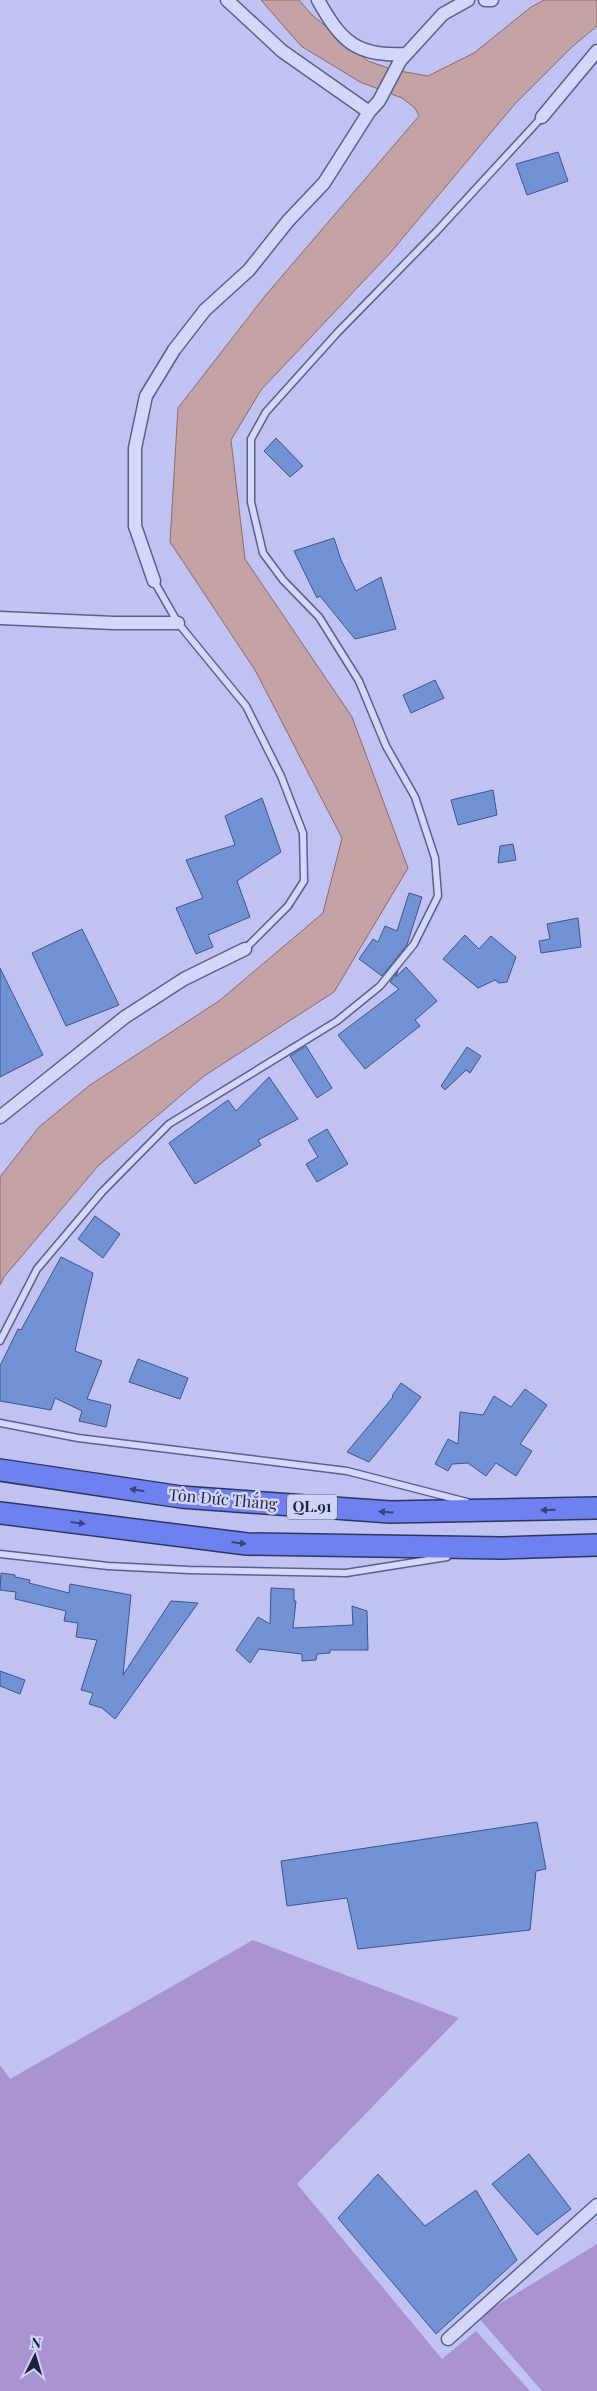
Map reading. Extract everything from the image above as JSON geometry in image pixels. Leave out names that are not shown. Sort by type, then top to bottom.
[{"type":"highway","name":"Tôn Đức Thắng","points":[[0,1470],[181,1497],[390,1512],[597,1508]]},
{"type":"highway","points":[[0,1513],[247,1544],[502,1548],[597,1545]]},
{"type":"street","points":[[227,0],[282,51],[369,112]]},
{"type":"street","points":[[318,0],[340,35],[361,50],[403,58]]},
{"type":"street","points":[[154,580],[135,526],[136,448],[146,396],[174,350],[204,310],[249,270],[288,222],[324,183],[369,112],[379,100],[403,58],[443,14],[468,0]]},
{"type":"street","points":[[485,0],[492,0]]},
{"type":"street","points":[[542,117],[597,51]]},
{"type":"street","points":[[0,618],[114,623],[178,623]]},
{"type":"street","points":[[0,1117],[65,1062],[125,1017],[184,979],[245,948]]},
{"type":"street","points":[[448,2339],[597,2204]]},
{"type":"lane","points":[[0,1342],[37,1269],[115,1178],[169,1124],[337,1021],[380,986],[414,944],[438,896],[434,858],[415,797],[386,746],[359,681],[319,617],[283,580],[263,553],[251,502],[251,438],[266,412],[331,340],[436,232],[542,117]]},
{"type":"lane","points":[[154,580],[178,623],[246,706],[281,776],[303,833],[304,881],[288,906],[245,948]]},
{"type":"lane","points":[[0,1423],[78,1438],[347,1470],[502,1511]]},
{"type":"lane","points":[[0,1554],[108,1566],[189,1570],[346,1573],[502,1548]]},
{"type":"shaded area","points":[[261,0],[299,0],[312,15],[368,61],[394,70],[428,76],[474,53],[531,7],[544,0],[597,0],[597,26],[573,46],[514,105],[391,252],[261,390],[231,440],[245,559],[352,717],[408,868],[334,992],[204,1076],[98,1166],[4,1277],[0,1285],[0,1177],[39,1127],[90,1085],[219,1001],[323,913],[342,838],[255,670],[170,542],[178,408],[265,296],[419,116],[415,108],[402,98],[360,82],[301,46]]},
{"type":"shaded area","points":[[253,1940],[459,2018],[297,2184],[442,2359],[476,2331],[530,2391],[0,2391],[0,2065],[10,2079]]},
{"type":"shaded area","points":[[597,2244],[597,2391],[542,2391],[478,2317]]},
{"type":"building","points":[[558,152],[568,181],[527,195],[516,164]]},
{"type":"building","points":[[276,438],[303,466],[290,477],[264,451]]},
{"type":"building","points":[[334,538],[341,560],[356,591],[381,577],[396,629],[355,639],[320,596],[317,598],[294,551]]},
{"type":"building","points":[[435,680],[444,698],[411,713],[403,695]]},
{"type":"building","points":[[493,790],[497,815],[458,825],[451,800]]},
{"type":"building","points":[[262,798],[281,852],[237,881],[250,917],[208,935],[213,947],[196,954],[176,908],[203,898],[186,860],[235,845],[225,816]]},
{"type":"building","points":[[513,844],[516,860],[498,863],[500,846]]},
{"type":"building","points":[[409,893],[422,897],[407,945],[382,976],[359,959],[373,939],[378,942],[385,926],[397,931]]},
{"type":"building","points":[[578,918],[581,947],[541,953],[539,941],[550,939],[547,924]]},
{"type":"building","points":[[82,929],[119,1005],[66,1026],[32,953]]},
{"type":"building","points":[[465,935],[479,949],[491,936],[516,957],[507,982],[499,983],[495,980],[478,988],[443,959]]},
{"type":"building","points":[[406,967],[437,1001],[415,1020],[420,1026],[365,1069],[338,1035],[399,989],[390,982],[398,971],[396,977]]},
{"type":"building","points":[[0,968],[43,1055],[0,1077]]},
{"type":"building","points":[[306,1046],[332,1088],[317,1098],[290,1056]]},
{"type":"building","points":[[467,1047],[481,1056],[470,1073],[466,1070],[445,1090],[441,1086]]},
{"type":"building","points":[[269,1077],[298,1119],[258,1140],[261,1145],[195,1184],[169,1143],[228,1100],[236,1111]]},
{"type":"building","points":[[327,1129],[348,1164],[317,1182],[306,1164],[318,1157],[308,1140]]},
{"type":"building","points":[[95,1216],[120,1234],[103,1258],[78,1239]]},
{"type":"building","points":[[61,1257],[93,1273],[75,1351],[102,1361],[87,1399],[111,1405],[106,1427],[79,1421],[82,1411],[55,1398],[51,1410],[0,1401],[0,1366],[18,1329],[21,1330]]},
{"type":"building","points":[[138,1359],[188,1378],[180,1399],[129,1382]]},
{"type":"building","points":[[401,1383],[421,1397],[404,1419],[369,1462],[347,1452],[393,1397]]},
{"type":"building","points":[[525,1389],[547,1405],[520,1444],[532,1451],[516,1476],[496,1463],[486,1476],[468,1463],[452,1464],[448,1471],[435,1464],[448,1439],[458,1444],[460,1412],[483,1415],[494,1396],[511,1407]]},
{"type":"building","points":[[1,1573],[15,1575],[15,1577],[30,1580],[29,1583],[69,1593],[70,1584],[131,1595],[123,1675],[171,1601],[198,1603],[115,1719],[102,1708],[89,1704],[93,1693],[81,1690],[97,1640],[76,1637],[78,1623],[64,1621],[66,1611],[15,1599],[16,1592],[0,1590]]},
{"type":"building","points":[[271,1588],[294,1589],[294,1601],[296,1601],[293,1628],[353,1625],[352,1606],[367,1611],[368,1650],[330,1650],[330,1653],[317,1654],[316,1660],[302,1661],[302,1654],[259,1649],[250,1663],[236,1650],[258,1617],[270,1624]]},
{"type":"building","points":[[0,1671],[25,1680],[20,1694],[0,1686]]},
{"type":"building","points":[[537,1822],[546,1869],[536,1871],[530,1930],[358,1949],[347,1898],[287,1906],[281,1861]]},
{"type":"building","points":[[529,2154],[571,2209],[537,2235],[492,2184]]},
{"type":"building","points":[[378,2174],[425,2226],[476,2190],[517,2260],[436,2334],[338,2218]]}]
